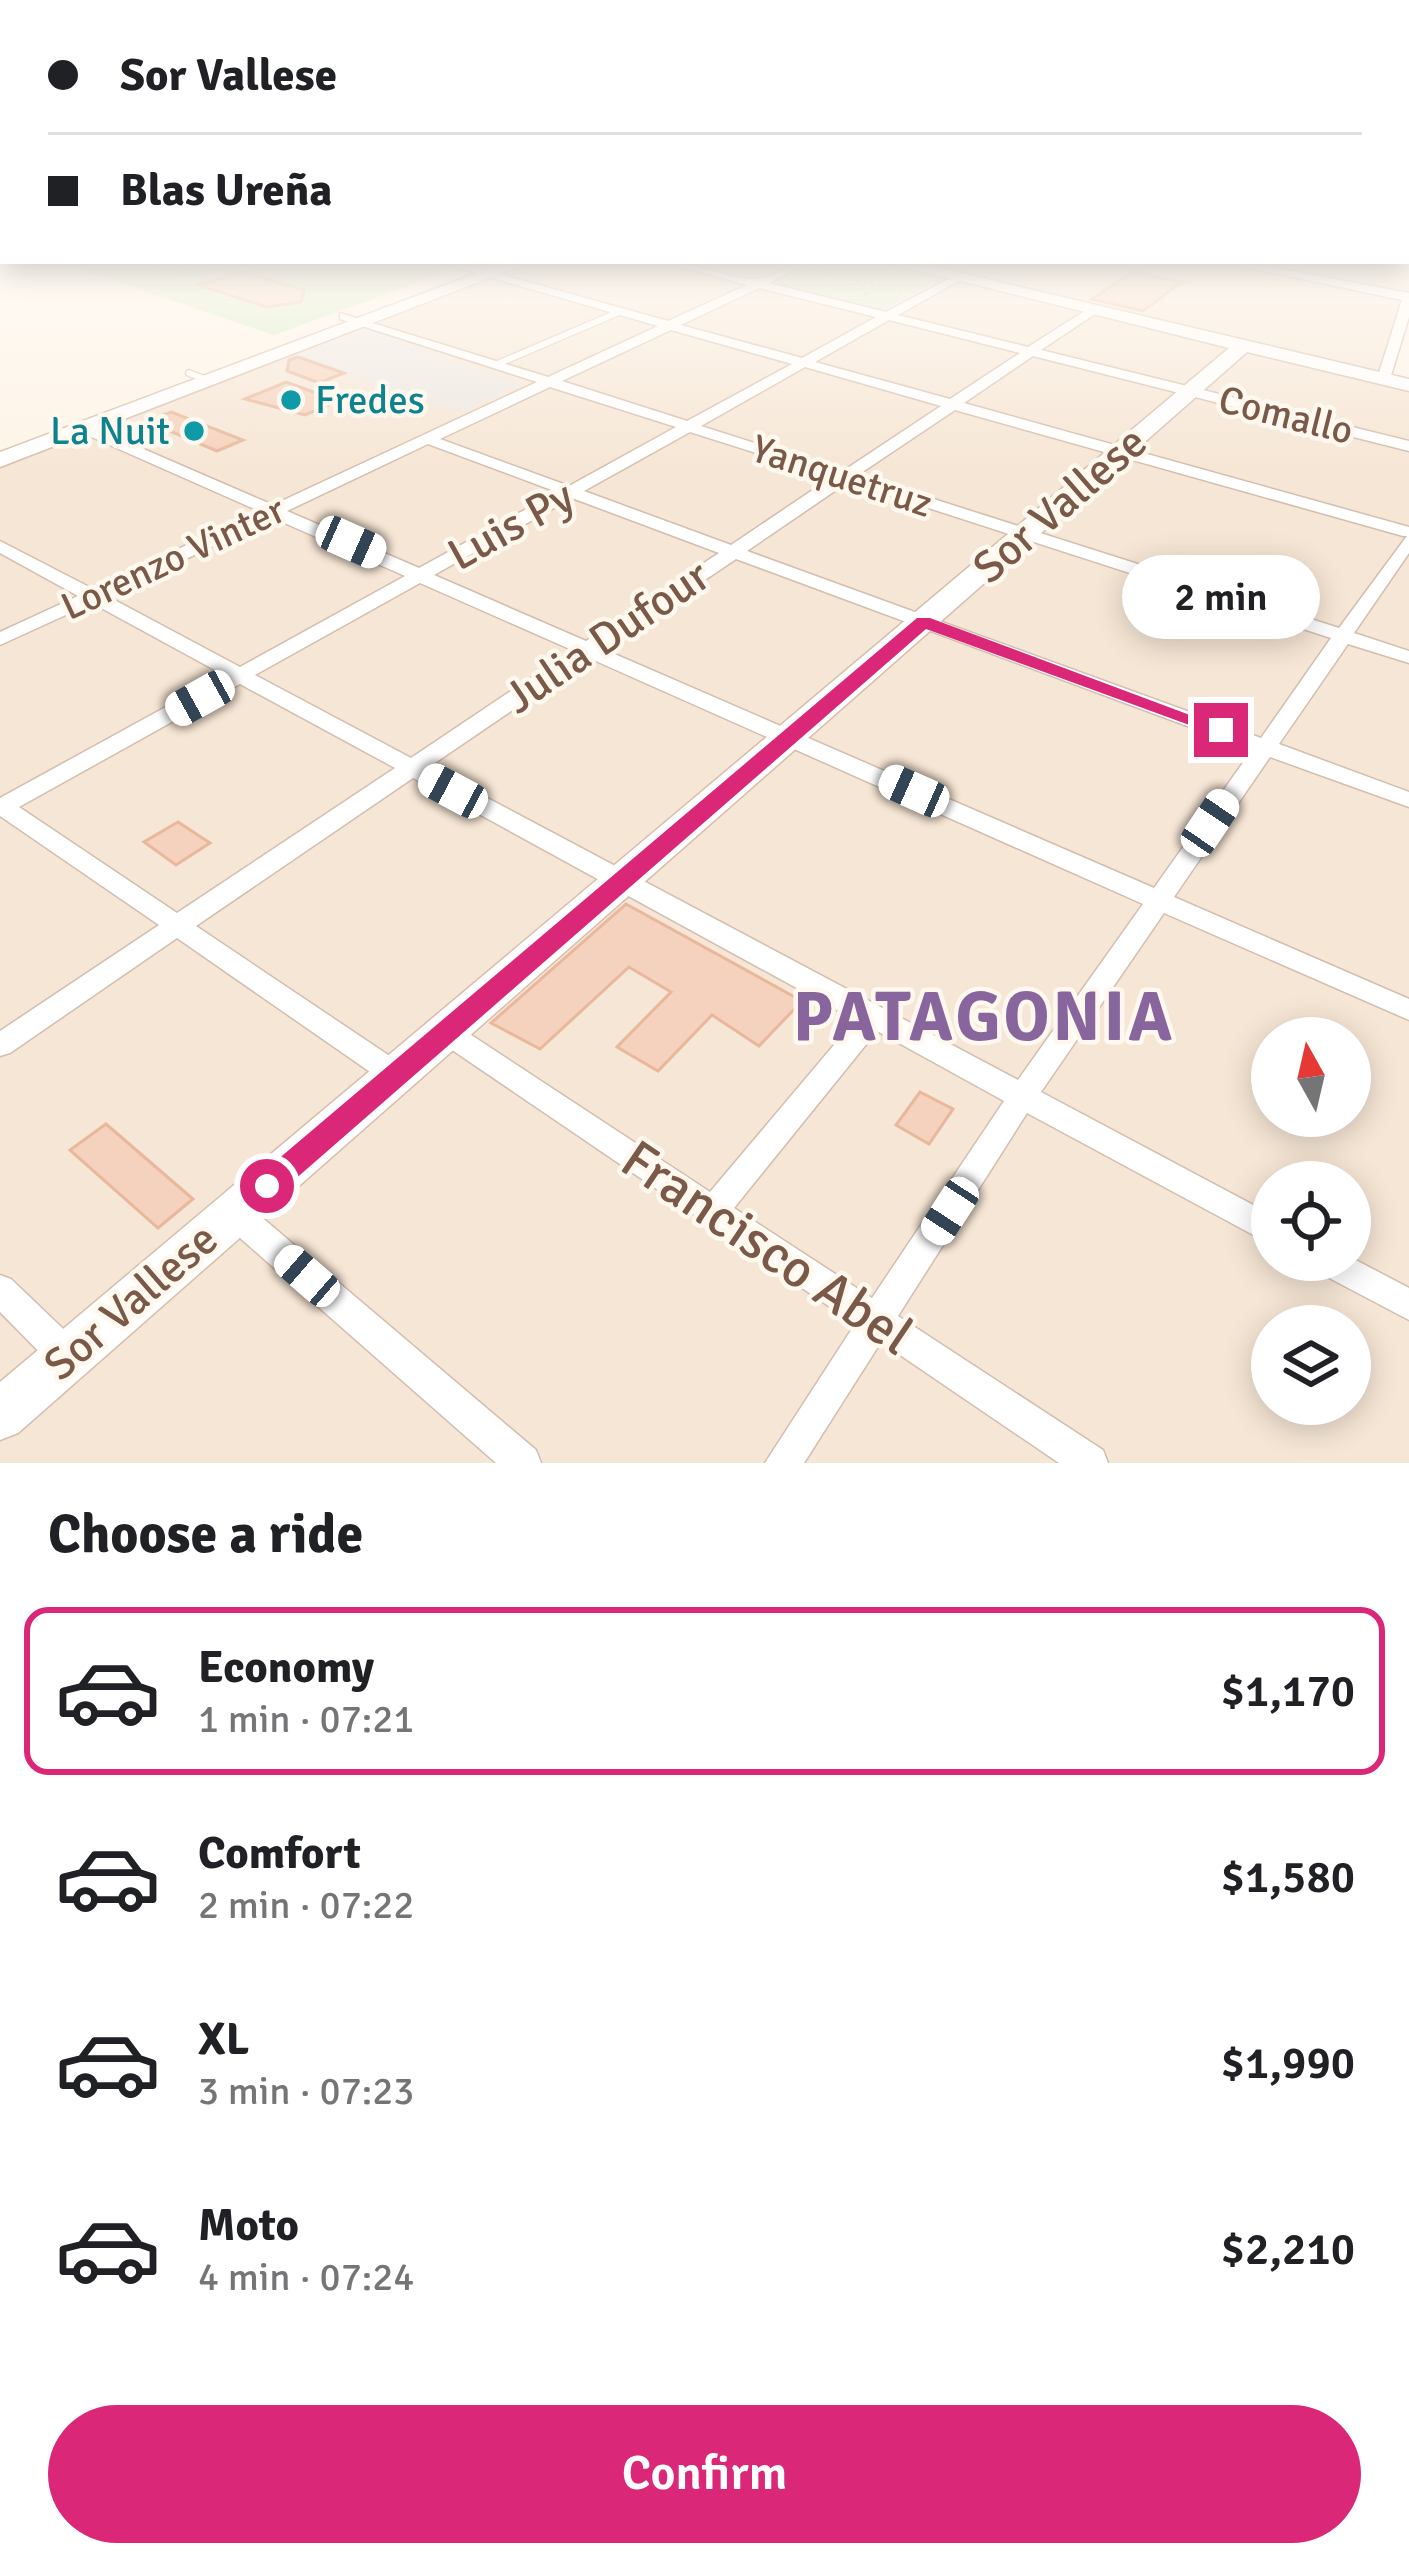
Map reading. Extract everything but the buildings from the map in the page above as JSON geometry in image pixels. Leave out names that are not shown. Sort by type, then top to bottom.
[{"type":"street","points":[[0,442],[198,377],[318,331]]},
{"type":"street","name":"Yanquetruz","points":[[393,331],[1409,657]]},
{"type":"street","name":"Lorenzo Vinter","points":[[0,639],[660,331]]},
{"type":"street","points":[[703,331],[1409,520]]},
{"type":"street","name":"Luis Py","points":[[1,806],[860,331]]},
{"type":"street","name":"Comallo","points":[[950,331],[1409,446]]},
{"type":"street","name":"Julia Dufour","points":[[0,1045],[1060,331]]},
{"type":"street","points":[[1190,331],[1409,385]]},
{"type":"street","points":[[1384,379],[1399,331]]},
{"type":"street","name":"Sor Vallese","points":[[0,1415],[1245,344]]},
{"type":"street","points":[[0,460],[198,377]]},
{"type":"street","points":[[83,428],[1409,1010]]},
{"type":"street","points":[[427,440],[1409,800]]},
{"type":"street","points":[[783,1463],[1022,1096],[1409,536],[1126,448]]},
{"type":"street","points":[[0,546],[1251,1220]]},
{"type":"street","points":[[1,806],[396,1076]]},
{"type":"street","points":[[714,1210],[873,1017]]},
{"type":"street","name":"Francisco Abel","points":[[446,1033],[1090,1463]]},
{"type":"street","points":[[235,1214],[524,1463]]},
{"type":"street","points":[[1364,1281],[1409,1305]]},
{"type":"street","points":[[0,1290],[68,1357]]},
{"type":"lane","points":[[495,365],[574,331]]},
{"type":"shaded area","points":[[336,331],[1399,331],[1385,378],[1409,385],[1409,1463],[0,1463],[0,460]]},
{"type":"shaded area","points":[[370,331],[521,384],[459,413],[295,356]]},
{"type":"place","name":"Fredes","points":[[291,400]]},
{"type":"place","name":"La Nuit","points":[[194,431]]},
{"type":"district","name":"PATAGONIA","points":[[984,1017]]},
{"type":"route","points":[[267,1186],[923,622],[1221,730]]}]
